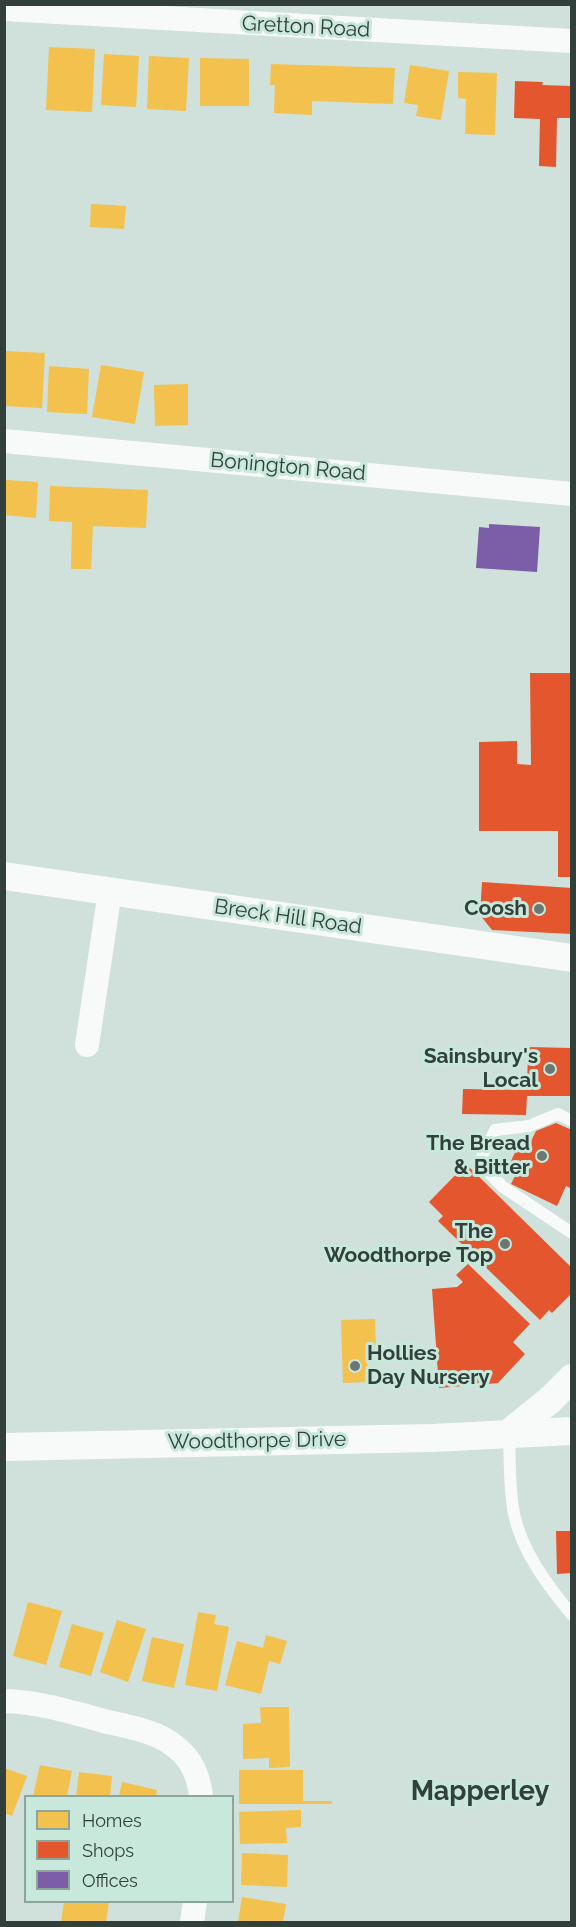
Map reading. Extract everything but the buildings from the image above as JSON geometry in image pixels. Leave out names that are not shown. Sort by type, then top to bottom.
[{"type":"street","name":"Gretton Road","points":[[4,9],[572,41]]},
{"type":"street","name":"Bonington Road","points":[[4,441],[572,494]]},
{"type":"street","name":"Breck Hill Road","points":[[4,876],[572,958]]},
{"type":"street","points":[[87,1045],[110,891]]},
{"type":"street","points":[[509,1433],[550,1400],[572,1378]]},
{"type":"street","name":"Woodthorpe Drive","points":[[4,1447],[432,1438],[572,1431]]},
{"type":"street","points":[[4,1701],[45,1705],[150,1733],[167,1740],[179,1749],[196,1773],[201,1795]]},
{"type":"street","points":[[192,1923],[195,1903]]},
{"type":"lane","points":[[572,1120],[558,1114],[529,1126],[495,1130],[482,1157],[488,1172],[504,1187],[572,1233]]},
{"type":"lane","points":[[509,1433],[510,1484],[514,1516],[531,1558],[551,1589],[572,1615]]},
{"type":"place","name":"Coosh","points":[[539,909]]},
{"type":"place","name":"Sainsbury's Local","points":[[550,1069]]},
{"type":"place","name":"The Bread & Bitter","points":[[542,1156]]},
{"type":"place","name":"The Woodthorpe Top","points":[[505,1244]]},
{"type":"place","name":"Hollies Day Nursery","points":[[355,1366]]},
{"type":"district","name":"Mapperley","points":[[480,1792]]}]
